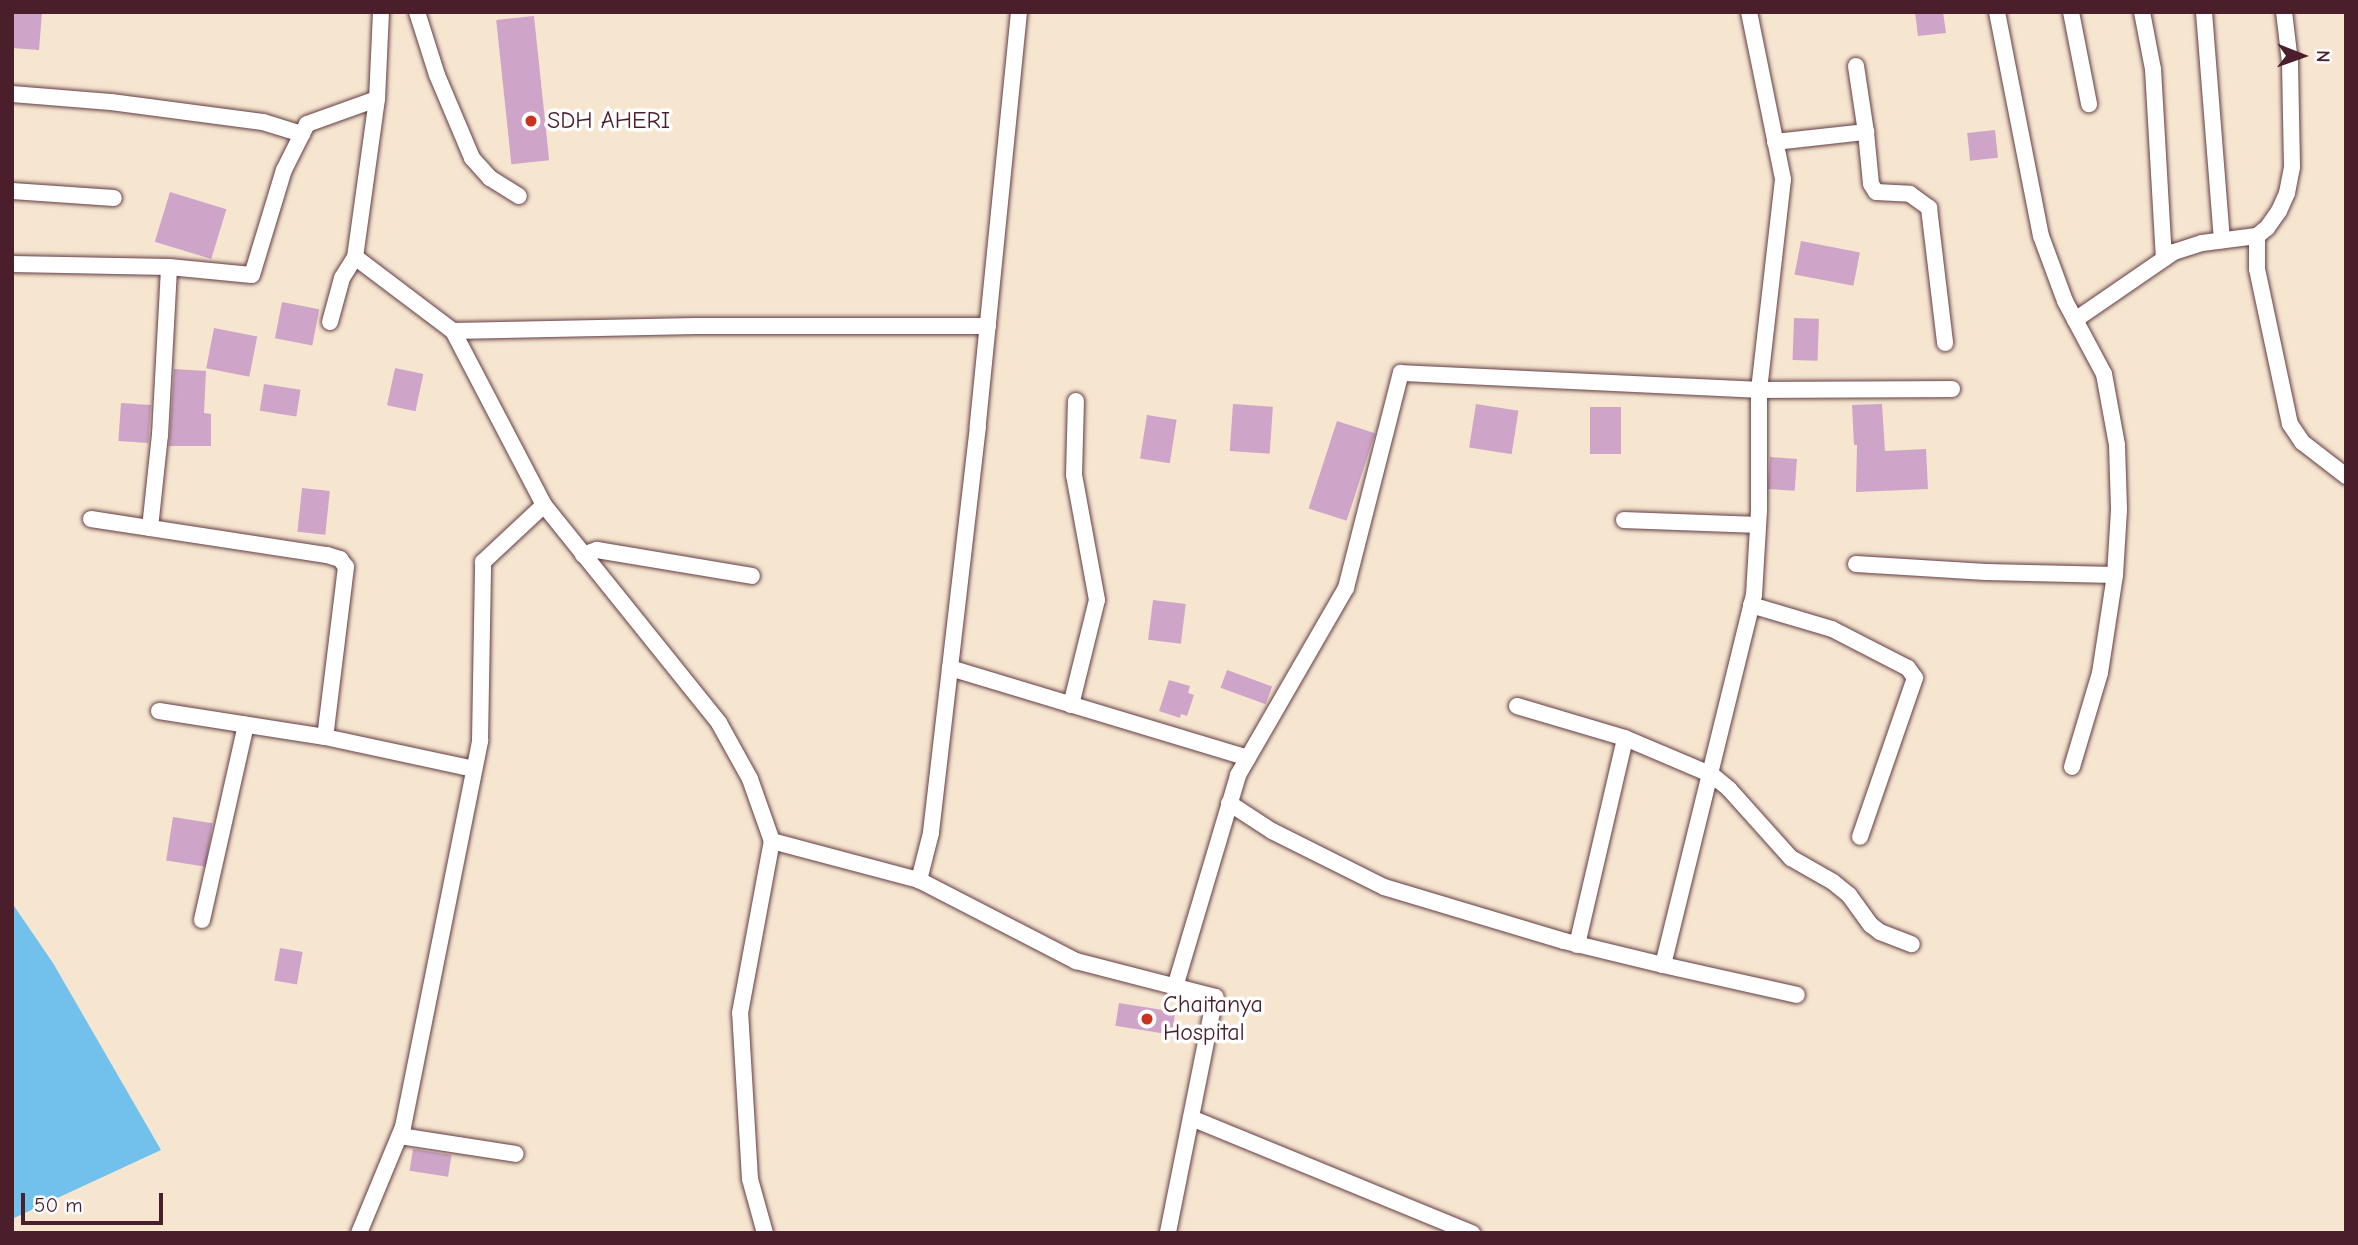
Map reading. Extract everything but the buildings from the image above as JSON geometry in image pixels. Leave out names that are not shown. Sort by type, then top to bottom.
[{"type":"street","points":[[330,323],[342,278],[355,257],[377,99],[381,12]]},
{"type":"street","points":[[417,12],[437,75],[472,158],[490,178],[519,196]]},
{"type":"street","points":[[919,880],[931,833],[988,326],[1019,12]]},
{"type":"street","points":[[1663,965],[1712,775],[1751,605],[1758,525],[1759,390],[1783,179],[1749,12]]},
{"type":"street","points":[[1997,12],[2040,236],[2075,320],[2105,374],[2112,408],[2119,510],[2115,575],[2100,673],[2072,767]]},
{"type":"street","points":[[2071,12],[2090,104]]},
{"type":"street","points":[[2142,12],[2153,69],[2164,259]]},
{"type":"street","points":[[2204,12],[2222,240]]},
{"type":"street","points":[[2075,320],[2174,252],[2222,240],[2257,236],[2267,228],[2279,211],[2287,193],[2292,167],[2290,62],[2284,12]]},
{"type":"street","points":[[1856,66],[1871,184],[1875,192],[1910,194],[1929,208],[1945,343]]},
{"type":"street","points":[[12,94],[111,102],[263,122],[302,134]]},
{"type":"street","points":[[12,264],[169,267],[252,275],[284,170],[307,124],[377,99]]},
{"type":"street","points":[[1775,142],[1866,132]]},
{"type":"street","points":[[12,191],[114,198]]},
{"type":"street","points":[[2257,236],[2257,270],[2290,424],[2302,442],[2346,476]]},
{"type":"street","points":[[355,257],[453,331],[544,505],[719,723],[750,779],[772,841],[740,1013],[750,1179],[765,1233]]},
{"type":"street","points":[[150,528],[160,435],[169,267]]},
{"type":"street","points":[[453,331],[696,326],[988,326]]},
{"type":"street","points":[[1175,987],[1238,775],[1346,588],[1401,373],[1759,390],[1952,389]]},
{"type":"street","points":[[1071,705],[1097,600],[1076,500],[1076,401]]},
{"type":"street","points":[[359,1233],[400,1136],[480,741],[483,562],[544,505]]},
{"type":"street","points":[[91,520],[340,559],[346,567],[325,737]]},
{"type":"street","points":[[1624,520],[1758,525]]},
{"type":"street","points":[[583,555],[597,550],[752,576]]},
{"type":"street","points":[[1856,564],[1986,572],[2115,575]]},
{"type":"street","points":[[1751,605],[1832,629],[1908,668],[1915,678],[1860,837]]},
{"type":"street","points":[[950,668],[1248,758]]},
{"type":"street","points":[[1517,706],[1625,738],[1712,775],[1736,796],[1791,858],[1833,882],[1880,932],[1912,944]]},
{"type":"street","points":[[159,711],[325,737],[474,769]]},
{"type":"street","points":[[202,920],[246,725]]},
{"type":"street","points":[[1577,945],[1625,738]]},
{"type":"street","points":[[1229,803],[1283,837],[1381,887],[1577,945],[1797,995]]},
{"type":"street","points":[[772,841],[919,880],[1076,961],[1215,997],[1168,1233]]},
{"type":"street","points":[[1191,1118],[1472,1233]]},
{"type":"street","points":[[400,1136],[516,1154]]},
{"type":"water","points":[[12,903],[53,963],[161,1150],[12,1219]]},
{"type":"place","name":"SDH AHERI","points":[[531,121]]},
{"type":"place","name":"Chaitanya Hospital","points":[[1147,1019]]}]
